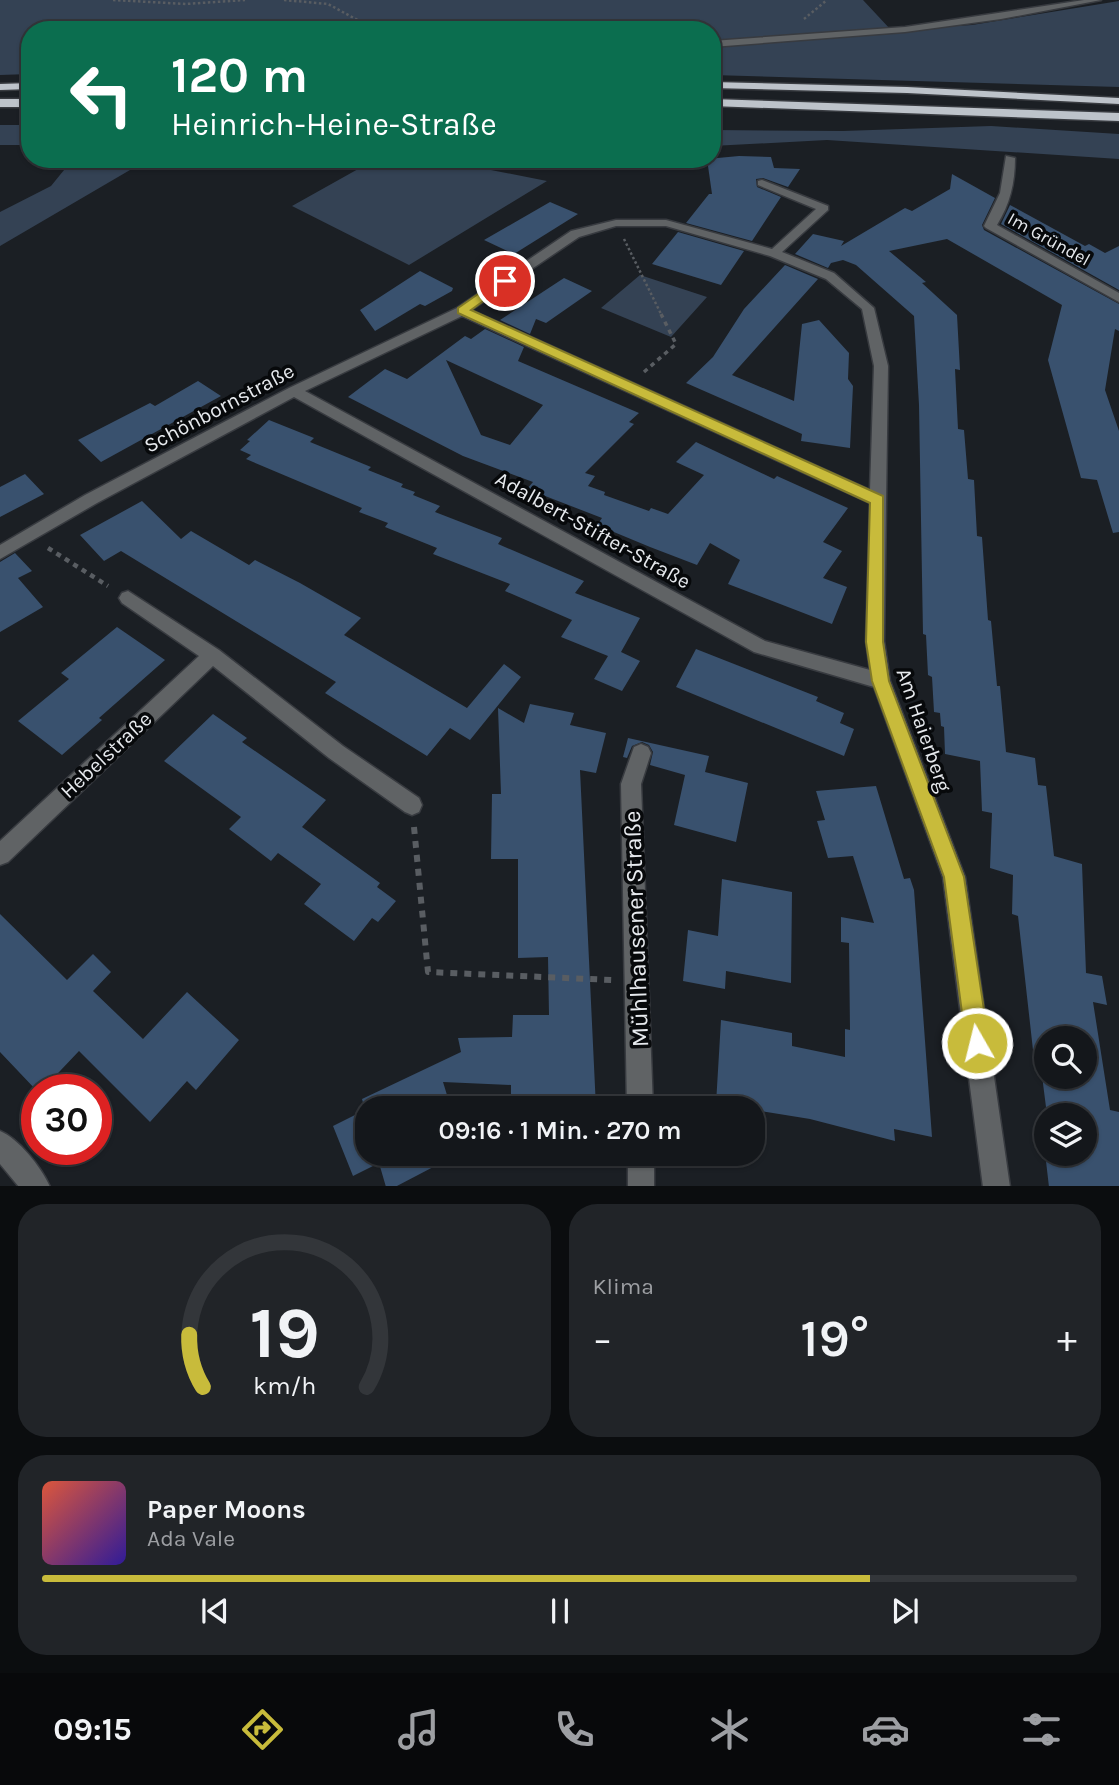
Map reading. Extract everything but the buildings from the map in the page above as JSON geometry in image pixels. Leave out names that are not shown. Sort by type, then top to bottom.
[{"type":"highway","points":[[721,85],[907,90],[1119,100]]},
{"type":"highway","points":[[0,87],[21,86]]},
{"type":"highway","points":[[721,102],[1119,117]]},
{"type":"highway","points":[[0,103],[21,103]]},
{"type":"street","points":[[721,44],[808,39],[1097,0]]},
{"type":"street","name":"Im Gründel","points":[[1010,158],[1010,183],[1004,207],[990,226],[1119,298]]},
{"type":"street","points":[[762,183],[824,208],[774,253]]},
{"type":"street","name":"Am Haierberg","points":[[462,311],[575,234],[615,223],[666,223],[774,253],[830,276],[868,308],[881,366],[874,642],[881,681],[954,877],[997,1186]]},
{"type":"street","points":[[462,311],[878,500]]},
{"type":"street","name":"Schönbornstraße","points":[[0,553],[294,391],[462,311]]},
{"type":"street","name":"Adalbert-Stifter-Straße","points":[[294,391],[760,647],[881,681]]},
{"type":"street","points":[[128,598],[212,655],[336,751],[412,805]]},
{"type":"street","name":"Hebelstraße","points":[[0,855],[212,655]]},
{"type":"street","name":"Mühlhausener Straße","points":[[640,1096],[639,981],[631,784],[641,753]]},
{"type":"street","points":[[0,1144],[37,1186]]},
{"type":"street","points":[[641,1166],[641,1186]]},
{"type":"path","points":[[113,0],[186,4],[244,0]]},
{"type":"path","points":[[284,0],[328,4],[359,21]]},
{"type":"path","points":[[615,223],[676,344],[629,386]]},
{"type":"path","points":[[30,535],[67,563],[128,598]]},
{"type":"path","points":[[412,805],[428,972],[639,981]]},
{"type":"shaded area","points":[[0,0],[863,0],[891,30],[972,25],[1119,1],[1119,87],[721,75],[721,21],[21,21],[21,74],[0,75]]},
{"type":"shaded area","points":[[0,125],[21,125],[21,145],[0,145]]},
{"type":"shaded area","points":[[991,126],[1119,134],[1119,159],[827,140],[721,146],[721,130],[843,131]]},
{"type":"shaded area","points":[[66,168],[131,168],[0,246],[0,212],[51,186]]},
{"type":"shaded area","points":[[360,168],[481,168],[547,181],[409,265],[292,206]]},
{"type":"shaded area","points":[[640,275],[707,297],[671,337],[601,308]]},
{"type":"route","points":[[505,281],[462,311],[878,500],[874,642],[881,681],[914,777],[954,877],[977,1043]]}]
